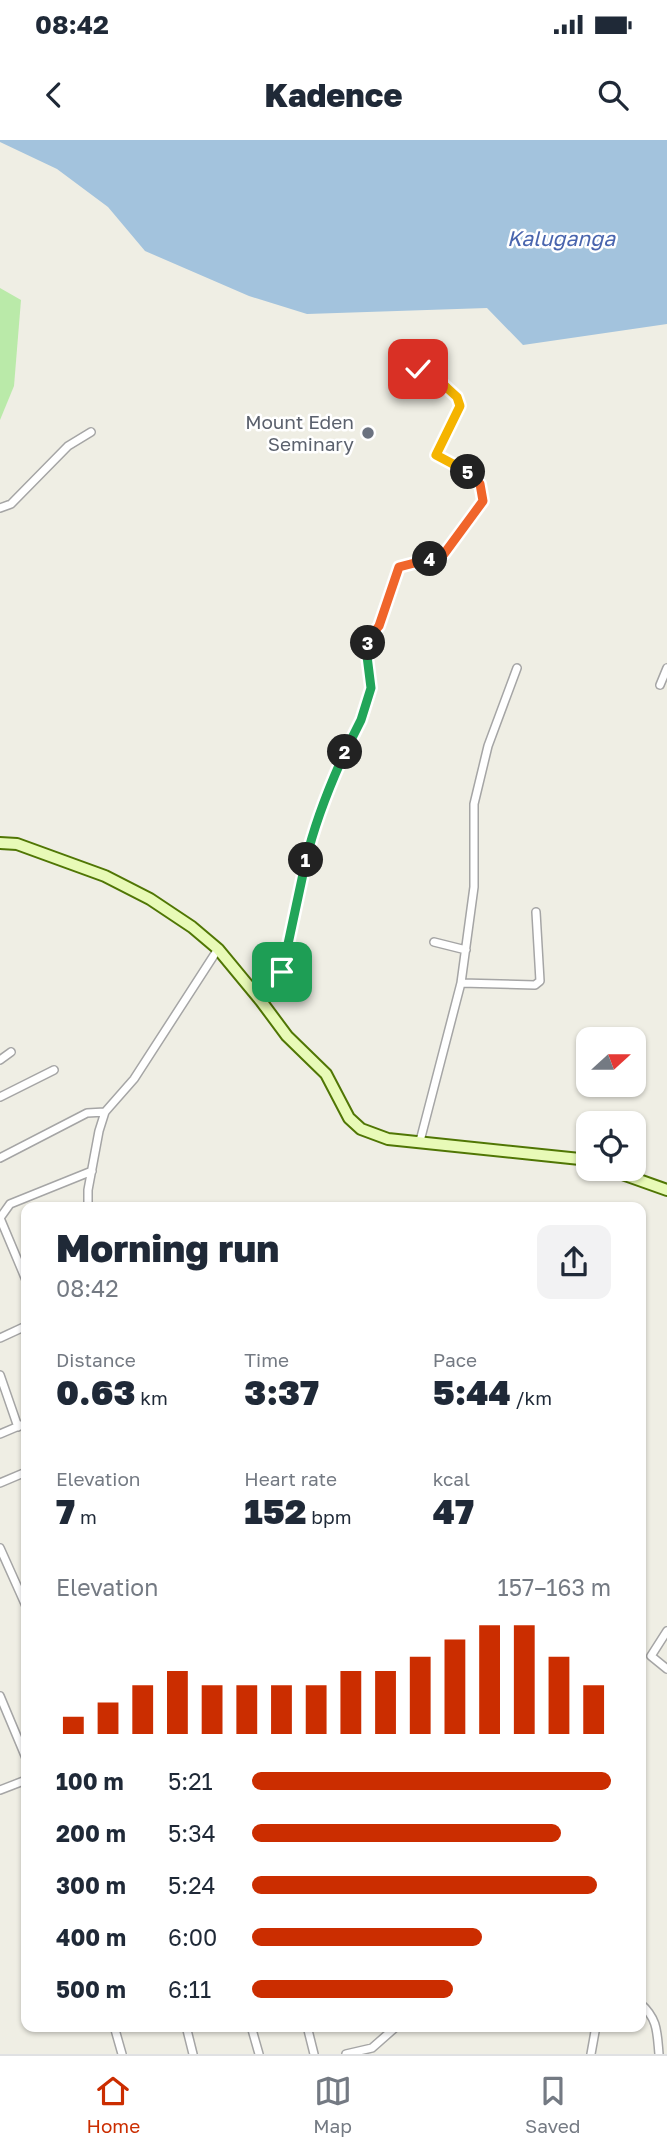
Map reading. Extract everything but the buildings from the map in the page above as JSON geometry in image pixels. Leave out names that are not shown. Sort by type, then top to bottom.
[{"type":"street","points":[[261,1001],[282,972],[313,830],[367,702],[371,688],[366,648],[370,637],[379,626],[399,567],[444,554],[483,501],[480,484],[471,474],[436,455],[460,406],[457,397],[431,371],[418,369]]},
{"type":"street","points":[[0,508],[11,504],[68,446],[91,432]]},
{"type":"street","points":[[420,1141],[461,982],[474,887],[474,804],[488,746],[517,668]]},
{"type":"street","points":[[660,685],[667,668]]},
{"type":"street","points":[[0,843],[17,844],[105,876],[150,899],[192,927],[218,949],[287,1036],[326,1074],[349,1118],[360,1129],[388,1139],[576,1159]]},
{"type":"street","points":[[461,982],[534,985],[540,981],[536,912]]},
{"type":"street","points":[[434,942],[466,950]]},
{"type":"street","points":[[88,1202],[99,1131],[105,1112],[134,1079],[218,949]]},
{"type":"street","points":[[0,1060],[11,1052]]},
{"type":"street","points":[[0,1097],[54,1070]]},
{"type":"street","points":[[0,1158],[87,1113],[105,1112]]},
{"type":"street","points":[[21,1268],[0,1218],[10,1203],[92,1171]]},
{"type":"street","points":[[642,1181],[667,1190]]},
{"type":"street","points":[[0,1338],[21,1328]]},
{"type":"street","points":[[0,1375],[18,1427]]},
{"type":"street","points":[[0,1434],[21,1426]]},
{"type":"street","points":[[0,1483],[21,1474]]},
{"type":"street","points":[[0,1548],[21,1595]]},
{"type":"street","points":[[667,1631],[651,1656],[667,1669]]},
{"type":"street","points":[[0,1696],[21,1746]]},
{"type":"street","points":[[0,1790],[21,1782]]},
{"type":"street","points":[[646,2008],[652,2014],[656,2027],[659,2054]]},
{"type":"street","points":[[116,2032],[122,2054]]},
{"type":"street","points":[[188,2032],[193,2054]]},
{"type":"street","points":[[253,2032],[259,2054]]},
{"type":"street","points":[[308,2032],[314,2054]]},
{"type":"street","points":[[346,2054],[372,2048],[390,2032]]},
{"type":"street","points":[[591,2054],[595,2032]]},
{"type":"green space","points":[[0,288],[21,300],[14,386],[0,420]]},
{"type":"water","name":"Kaluganga","points":[[0,140],[667,140],[667,324],[523,345],[487,308],[307,314],[249,296],[145,251],[108,207],[57,169]]},
{"type":"place","name":"Mount Eden Seminary","points":[[368,433]]},
{"type":"route","points":[[282,972],[313,830],[367,702],[371,688],[366,648],[370,637],[379,626],[399,567],[444,554],[483,501],[480,484],[471,474],[436,455],[460,406],[457,397],[431,371],[418,369]]}]
